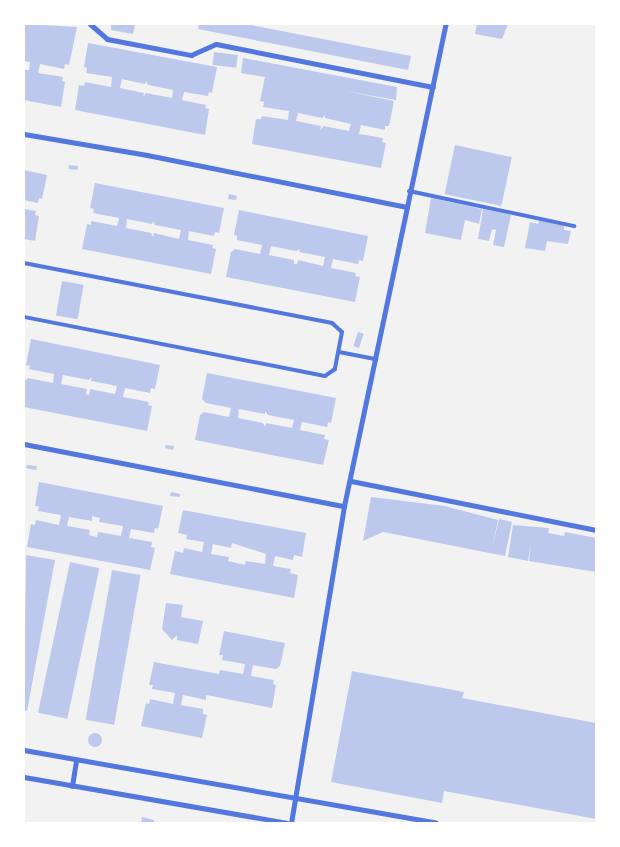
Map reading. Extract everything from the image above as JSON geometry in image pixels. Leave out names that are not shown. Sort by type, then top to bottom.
[{"type":"street","points":[[90,24],[107,39],[191,55],[216,44],[433,87]]},
{"type":"street","points":[[24,777],[289,823],[298,796],[344,506],[377,359],[410,191],[446,24]]},
{"type":"street","points":[[24,134],[148,155],[407,207]]},
{"type":"street","points":[[24,444],[344,506]]},
{"type":"street","points":[[351,481],[596,530]]},
{"type":"street","points":[[24,750],[298,796],[436,823]]},
{"type":"street","points":[[72,786],[76,760]]},
{"type":"lane","points":[[410,191],[574,226]]},
{"type":"lane","points":[[24,263],[332,323],[342,332],[335,369],[325,376],[24,317]]},
{"type":"lane","points":[[339,352],[377,359]]},
{"type":"building","points":[[24,24],[77,27],[69,65],[65,64],[64,69],[40,64],[38,73],[63,77],[62,81],[65,82],[61,107],[24,100],[24,70],[29,70],[30,62],[24,61]]},
{"type":"building","points":[[111,24],[135,24],[133,34],[111,30]]},
{"type":"building","points":[[199,24],[245,24],[411,56],[408,70],[198,29]]},
{"type":"building","points":[[477,24],[508,24],[502,39],[475,34]]},
{"type":"building","points":[[88,43],[217,67],[212,93],[209,92],[208,96],[184,92],[182,100],[206,105],[205,108],[209,109],[205,135],[75,110],[79,85],[84,86],[85,82],[111,87],[112,77],[86,73],[87,68],[84,67]],"holes":[[[122,79],[145,84],[146,81],[148,85],[173,90],[172,98],[146,93],[143,97],[144,93],[120,88]]]},
{"type":"building","points":[[214,52],[238,55],[236,68],[212,65]]},
{"type":"building","points":[[243,58],[397,87],[396,100],[345,91],[394,101],[389,126],[385,126],[385,130],[361,125],[359,134],[383,138],[382,142],[386,143],[381,168],[252,144],[256,119],[261,119],[262,116],[288,120],[289,111],[263,107],[264,102],[260,101],[265,77],[241,73]],"holes":[[[298,113],[322,118],[325,115],[325,118],[351,124],[349,131],[324,126],[320,130],[321,126],[296,121]]]},
{"type":"building","points":[[455,145],[512,157],[501,206],[445,194]]},
{"type":"building","points":[[69,165],[78,166],[78,170],[69,169]]},
{"type":"building","points":[[24,170],[47,175],[42,199],[39,198],[38,203],[24,200]]},
{"type":"building","points":[[95,183],[224,208],[219,233],[215,232],[214,236],[189,231],[188,240],[213,245],[212,248],[216,249],[211,274],[82,249],[87,224],[91,225],[91,221],[117,226],[119,218],[93,213],[94,209],[90,208]],"holes":[[[127,219],[152,224],[153,221],[155,225],[181,230],[179,239],[154,233],[153,237],[151,233],[126,228]]]},
{"type":"building","points":[[229,194],[237,196],[236,200],[228,199]]},
{"type":"building","points":[[431,198],[482,209],[479,224],[465,220],[461,240],[425,233]]},
{"type":"building","points":[[24,209],[36,211],[35,215],[39,216],[35,241],[24,239]]},
{"type":"building","points":[[483,209],[511,215],[504,247],[493,245],[496,230],[492,229],[489,241],[478,239]]},
{"type":"building","points":[[239,210],[368,236],[363,261],[359,260],[358,264],[333,259],[331,268],[356,273],[355,276],[360,277],[355,302],[226,277],[231,252],[235,249],[260,254],[262,245],[237,240],[237,236],[234,235]],"holes":[[[271,246],[296,251],[300,249],[299,252],[325,257],[323,266],[298,260],[297,264],[294,264],[294,260],[269,255]]]},
{"type":"building","points":[[539,220],[564,226],[564,230],[571,231],[568,244],[547,241],[545,251],[525,248],[530,222],[538,224]]},
{"type":"building","points":[[62,281],[84,285],[78,319],[56,315]]},
{"type":"building","points":[[358,332],[364,334],[359,348],[353,346]]},
{"type":"building","points":[[31,339],[160,365],[155,389],[151,388],[150,393],[125,388],[123,397],[149,402],[148,405],[152,406],[147,431],[24,407],[24,382],[28,378],[53,383],[54,374],[29,369],[30,366],[26,365]],"holes":[[[63,375],[89,380],[92,377],[91,381],[117,386],[115,394],[90,389],[89,395],[86,394],[87,389],[61,384]]]},
{"type":"building","points":[[207,373],[336,398],[331,423],[328,422],[327,427],[302,422],[300,430],[325,435],[324,439],[329,440],[323,465],[195,440],[200,415],[204,412],[229,417],[231,408],[206,403],[202,399]],"holes":[[[239,409],[265,414],[265,411],[268,415],[294,420],[292,428],[266,423],[265,427],[263,423],[238,418]]]},
{"type":"building","points":[[166,445],[174,446],[173,450],[165,448]]},
{"type":"building","points":[[27,465],[37,466],[36,470],[26,468]]},
{"type":"building","points":[[39,482],[163,506],[158,529],[155,528],[154,533],[131,529],[129,538],[152,542],[151,547],[155,548],[150,570],[27,547],[31,524],[35,525],[36,520],[59,525],[61,515],[38,511],[39,506],[35,506]],"holes":[[[92,516],[100,518],[99,522],[123,526],[121,536],[98,532],[97,537],[89,535],[90,530],[67,526],[69,517],[92,521]]]},
{"type":"building","points":[[171,492],[180,494],[180,497],[170,496]]},
{"type":"building","points":[[371,497],[445,506],[498,520],[492,548],[499,519],[512,522],[505,556],[383,532],[363,541]]},
{"type":"building","points":[[183,510],[306,533],[302,557],[294,555],[293,560],[275,556],[273,566],[291,569],[290,573],[298,575],[294,598],[170,574],[175,551],[183,553],[184,548],[202,552],[204,542],[186,539],[187,535],[178,533]],"holes":[[[232,543],[266,554],[265,564],[246,561],[245,565],[228,561],[229,557],[211,554],[213,544],[231,548]]]},
{"type":"building","points":[[513,525],[549,528],[548,533],[564,536],[565,532],[596,538],[596,572],[529,561],[531,543],[528,561],[508,557]]},
{"type":"building","points":[[26,555],[55,560],[27,711],[24,710]]},
{"type":"building","points":[[70,562],[99,568],[67,719],[38,713]]},
{"type":"building","points":[[112,570],[141,575],[114,725],[86,720]]},
{"type":"building","points":[[166,603],[183,605],[181,617],[203,621],[198,644],[177,640],[177,635],[172,640],[162,629]]},
{"type":"building","points":[[224,631],[285,643],[280,666],[276,669],[253,665],[251,676],[274,680],[273,684],[276,685],[272,708],[206,695],[206,700],[183,695],[181,705],[203,709],[203,714],[207,715],[202,738],[141,726],[146,703],[149,704],[150,699],[173,704],[175,693],[152,689],[153,685],[149,685],[154,662],[219,674],[220,670],[243,674],[245,664],[222,660],[223,655],[219,655]]},
{"type":"building","points":[[352,671],[464,692],[462,698],[596,723],[596,819],[444,791],[442,803],[331,782]]},
{"type":"building","points":[[95,733],[100,735],[102,740],[100,745],[95,747],[90,745],[88,740],[90,735]]},
{"type":"building","points":[[142,817],[154,820],[154,823],[141,823]]}]
